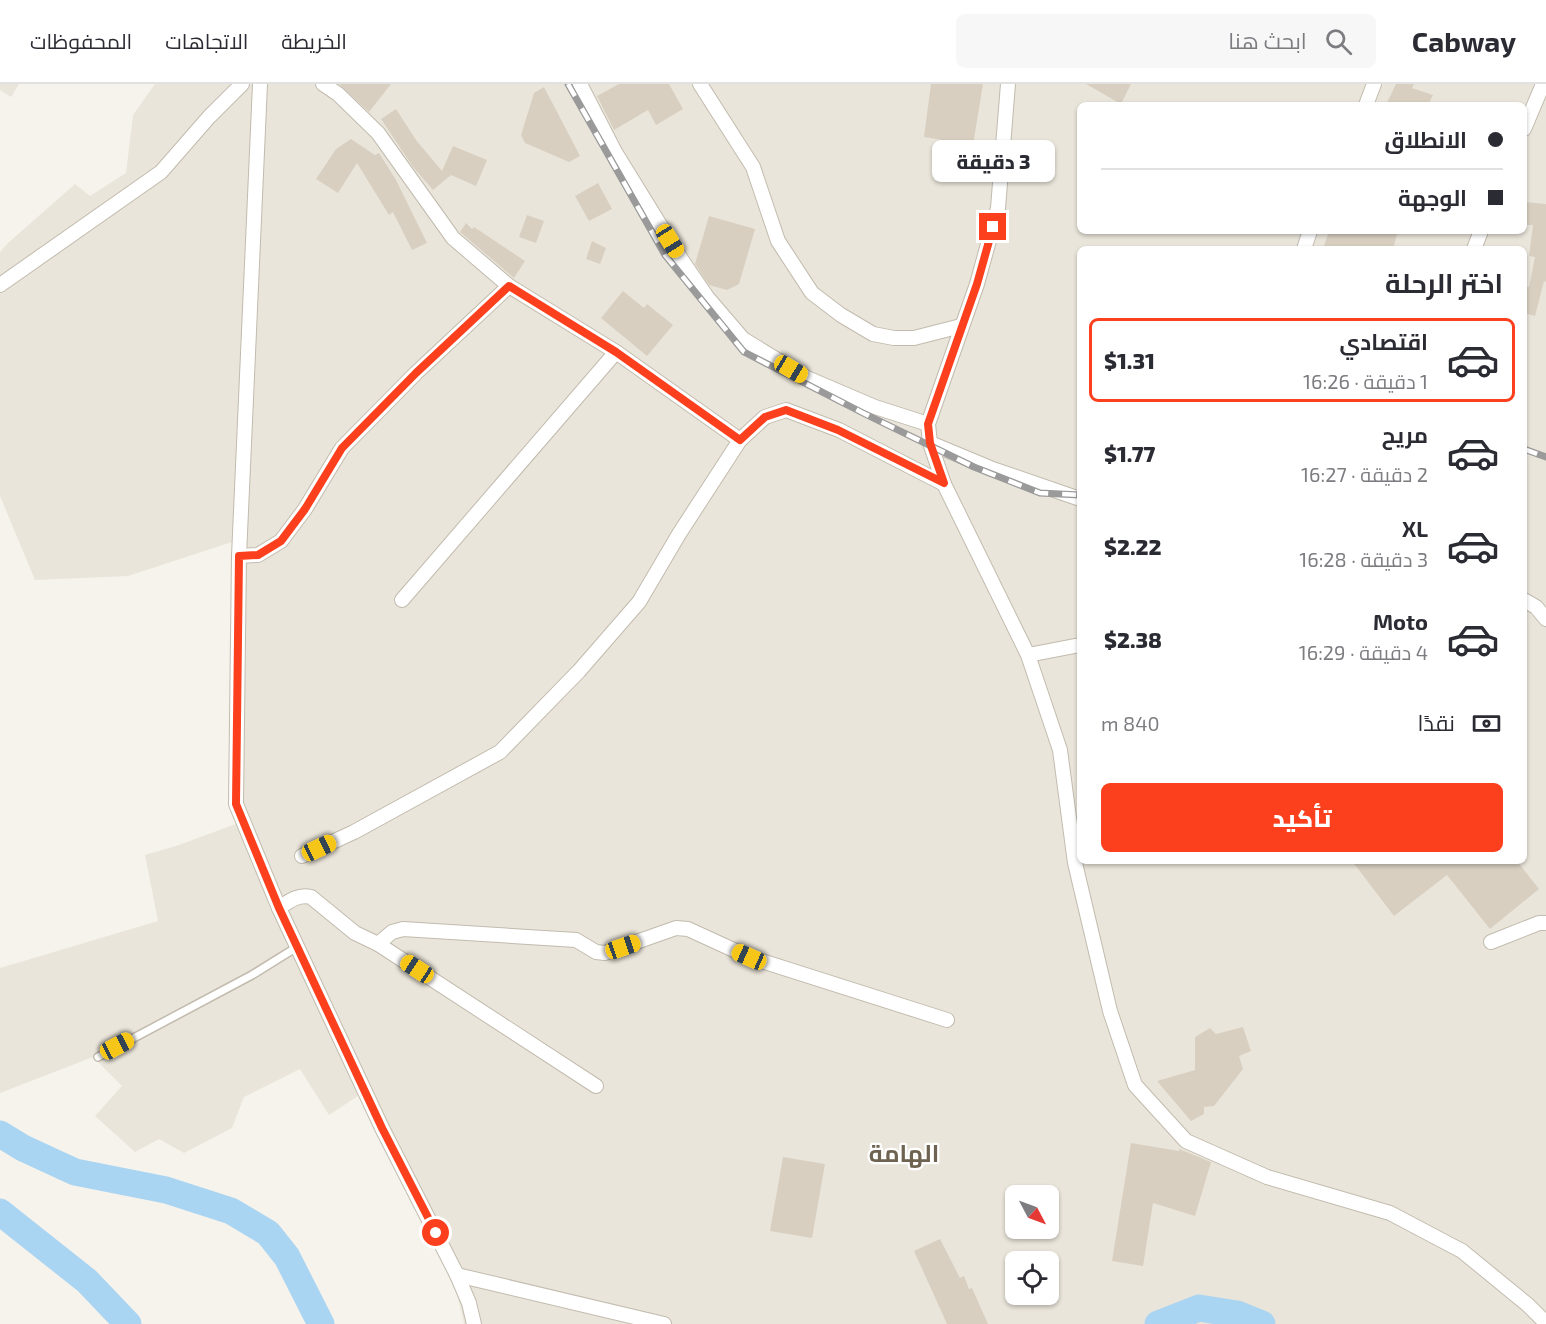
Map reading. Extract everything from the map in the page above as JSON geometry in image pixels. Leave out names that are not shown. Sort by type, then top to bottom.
[{"type":"street","points":[[0,285],[161,172],[208,117],[242,84]]},
{"type":"street","points":[[260,84],[239,556],[236,804],[279,908],[382,1128],[458,1275],[474,1324]]},
{"type":"street","points":[[323,84],[338,94],[378,133],[453,238],[509,286],[616,352],[740,440]]},
{"type":"street","points":[[580,84],[615,152],[681,259],[707,297],[743,339],[807,378],[876,407],[928,424]]},
{"type":"street","points":[[700,84],[753,167],[778,241],[812,293],[873,334],[894,338],[914,338],[961,326]]},
{"type":"street","points":[[1008,84],[998,208],[977,284],[928,424],[930,443],[944,483],[1028,655],[1060,750],[1075,863],[1110,1011],[1135,1085],[1186,1141],[1267,1177],[1390,1214],[1462,1251],[1528,1305],[1546,1323]]},
{"type":"street","points":[[1367,102],[1374,84]]},
{"type":"street","points":[[1527,122],[1543,84]]},
{"type":"street","points":[[239,556],[258,555],[281,541],[305,509],[342,448],[416,373],[509,286]]},
{"type":"street","points":[[402,600],[616,352]]},
{"type":"street","points":[[302,856],[354,832],[500,752],[579,671],[639,602],[679,534],[740,440],[765,417],[786,410],[838,430],[944,483]]},
{"type":"street","points":[[930,443],[990,468],[1077,498]]},
{"type":"street","points":[[1527,602],[1536,607],[1546,619]]},
{"type":"street","points":[[1028,655],[1077,646]]},
{"type":"street","points":[[279,908],[295,898],[305,895],[311,897],[355,933],[378,944],[596,1086]]},
{"type":"street","points":[[1491,942],[1539,923],[1546,923]]},
{"type":"street","points":[[378,944],[392,932],[403,929],[576,940],[596,952],[605,953],[676,928],[688,929],[749,957],[947,1020]]},
{"type":"street","points":[[458,1275],[664,1324]]},
{"type":"lane","points":[[98,1057],[252,975],[297,947]]},
{"type":"shaded area","points":[[0,84],[19,84],[11,97],[0,90]]},
{"type":"shaded area","points":[[155,84],[1546,84],[1546,1324],[464,1324],[455,1285],[367,1090],[329,1115],[300,1069],[244,1097],[232,1128],[184,1153],[159,1139],[135,1152],[95,1116],[122,1086],[93,1057],[0,1093],[0,968],[158,921],[145,855],[241,822],[246,649],[238,540],[128,576],[35,580],[0,496],[0,252],[75,184],[90,196],[126,173],[133,115]]},
{"type":"building","points":[[339,84],[391,84],[369,112]]},
{"type":"building","points":[[619,84],[669,84],[683,109],[656,125],[648,110],[614,130],[597,96]]},
{"type":"building","points":[[931,84],[983,84],[973,145],[924,137]]},
{"type":"building","points":[[1086,84],[1131,84],[1122,102],[1118,102]]},
{"type":"building","points":[[1396,84],[1414,84],[1412,88],[1433,95],[1430,102],[1387,102]]},
{"type":"building","points":[[544,87],[580,156],[569,162],[525,143],[521,135],[534,93]]},
{"type":"building","points":[[396,109],[416,140],[442,171],[453,146],[487,160],[476,186],[451,175],[433,190],[413,167],[381,119]]},
{"type":"building","points":[[351,139],[375,155],[379,153],[396,180],[427,243],[412,250],[393,212],[389,215],[357,163],[338,193],[316,179],[336,149]]},
{"type":"building","points":[[598,183],[612,209],[589,221],[575,196]]},
{"type":"building","points":[[1527,202],[1546,204],[1546,282],[1544,281],[1535,316],[1527,314],[1527,287],[1529,287],[1535,257],[1529,256],[1533,225],[1527,225]]},
{"type":"building","points":[[527,215],[544,221],[536,243],[519,237]]},
{"type":"building","points":[[709,216],[755,229],[739,284],[727,290],[709,285],[695,264]]},
{"type":"building","points":[[466,223],[525,261],[514,278],[460,232]]},
{"type":"building","points":[[1328,234],[1397,234],[1394,246],[1324,246]]},
{"type":"building","points":[[592,241],[606,248],[600,264],[586,259]]},
{"type":"building","points":[[623,291],[644,308],[647,304],[673,325],[647,356],[601,318]]},
{"type":"building","points":[[1354,864],[1519,864],[1539,889],[1490,929],[1447,875],[1394,916]]},
{"type":"building","points":[[1243,1027],[1251,1051],[1239,1056],[1243,1069],[1214,1106],[1204,1107],[1204,1114],[1191,1121],[1157,1081],[1195,1070],[1195,1037],[1210,1028],[1216,1034]]},
{"type":"building","points":[[1131,1143],[1179,1151],[1179,1149],[1211,1162],[1195,1216],[1153,1203],[1143,1266],[1112,1261]]},
{"type":"building","points":[[783,1157],[825,1164],[812,1238],[770,1231]]},
{"type":"building","points":[[940,1239],[960,1278],[964,1276],[969,1289],[972,1288],[988,1324],[947,1324],[914,1251]]},
{"type":"waterway","points":[[0,1134],[23,1148],[75,1172],[166,1190],[231,1211],[268,1233],[287,1257],[321,1324]]},
{"type":"waterway","points":[[0,1212],[87,1281],[128,1324]]},
{"type":"waterway","points":[[1158,1324],[1199,1308],[1237,1314],[1262,1324]]},
{"type":"railway","points":[[568,84],[665,255],[744,352],[974,467],[1040,493],[1077,495]]},
{"type":"railway","points":[[1527,450],[1546,457]]},
{"type":"district","name":"الهامة","points":[[904,1154]]},
{"type":"route","points":[[436,1233],[382,1128],[279,908],[236,804],[239,556],[258,555],[281,541],[305,509],[342,448],[416,373],[509,286],[616,352],[740,440],[765,417],[786,410],[838,430],[944,483],[930,443],[928,424],[977,284],[993,227]]}]
